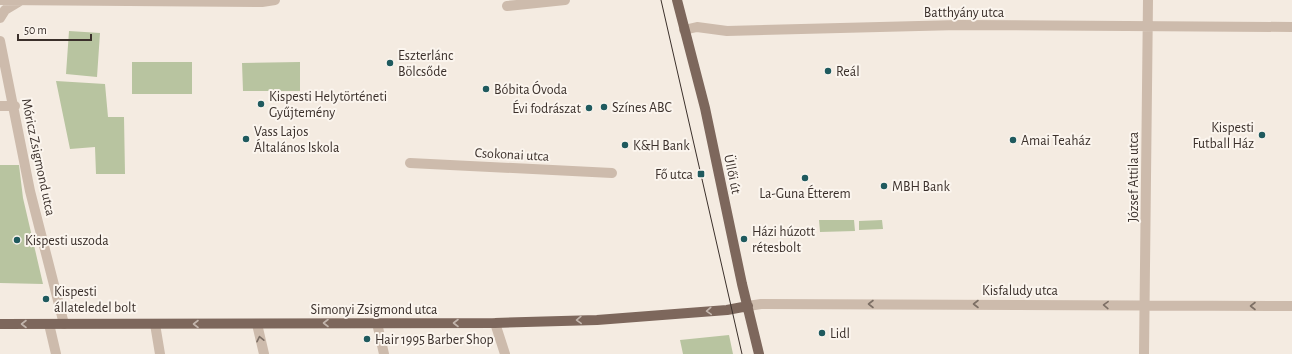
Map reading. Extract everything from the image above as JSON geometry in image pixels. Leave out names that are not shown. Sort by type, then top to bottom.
[{"type":"main road","name":"Üllői út","points":[[677,0],[705,108],[759,354]]},
{"type":"main road","name":"Simonyi Zsigmond utca","points":[[0,324],[495,323],[597,320],[727,310],[748,306]]},
{"type":"street","points":[[0,0],[262,2],[275,0]]},
{"type":"street","points":[[506,6],[565,0]]},
{"type":"street","name":"József Attila utca","points":[[1144,354],[1148,0]]},
{"type":"street","points":[[0,18],[5,10],[20,1]]},
{"type":"street","name":"Batthyány utca","points":[[684,30],[697,27],[727,31],[958,25],[1292,27]]},
{"type":"street","name":"Móricz Zsigmond utca","points":[[0,41],[15,106],[30,191],[64,324]]},
{"type":"street","points":[[0,106],[15,106]]},
{"type":"street","name":"Csokonai utca","points":[[410,163],[612,173]]},
{"type":"street","name":"Kisfaludy utca","points":[[748,306],[762,304],[1079,304],[1145,306],[1292,306]]},
{"type":"street","points":[[377,323],[384,354]]},
{"type":"street","points":[[495,323],[505,354]]},
{"type":"street","points":[[49,324],[56,354]]},
{"type":"street","points":[[155,324],[160,354]]},
{"type":"street","points":[[257,324],[264,354]]},
{"type":"green space","points":[[69,31],[100,33],[97,77],[66,74]]},
{"type":"green space","points":[[132,62],[192,62],[192,94],[132,94]]},
{"type":"green space","points":[[300,62],[300,91],[243,91],[242,63]]},
{"type":"green space","points":[[56,81],[105,84],[108,117],[124,117],[125,174],[96,174],[95,147],[70,149]]},
{"type":"green space","name":"Kispesti uszoda","points":[[0,165],[19,165],[23,198],[43,284],[0,283]]},
{"type":"green space","points":[[819,220],[854,220],[855,231],[820,232]]},
{"type":"green space","points":[[882,220],[883,229],[859,230],[859,221]]},
{"type":"green space","points":[[729,335],[733,354],[683,354],[680,340]]},
{"type":"tram line","points":[[661,0],[742,354]]},
{"type":"place","name":"Eszterlánc Bölcsőde","points":[[390,63]]},
{"type":"place","name":"Reál","points":[[828,71]]},
{"type":"place","name":"Bóbita Óvoda","points":[[486,89]]},
{"type":"place","name":"Kispesti Helytörténeti Gyűjtemény","points":[[261,104]]},
{"type":"place","name":"Színes ABC","points":[[604,107]]},
{"type":"place","name":"Évi fodrászat","points":[[589,108]]},
{"type":"place","name":"Kispesti Futball Ház","points":[[1262,135]]},
{"type":"place","name":"Vass Lajos Általános Iskola","points":[[246,139]]},
{"type":"place","name":"Amai Teaház","points":[[1013,140]]},
{"type":"place","name":"K&H Bank","points":[[625,145]]},
{"type":"place","name":"Fő utca","points":[[701,174]]},
{"type":"place","name":"La-Guna Étterem","points":[[805,178]]},
{"type":"place","name":"MBH Bank","points":[[884,186]]},
{"type":"place","name":"Házi húzott rétesbolt","points":[[744,239]]},
{"type":"place","name":"Kispesti uszoda","points":[[17,240]]},
{"type":"place","name":"Kispesti állateledel bolt","points":[[46,299]]},
{"type":"place","name":"Lidl","points":[[822,333]]},
{"type":"place","name":"Hair 1995 Barber Shop","points":[[367,339]]}]
